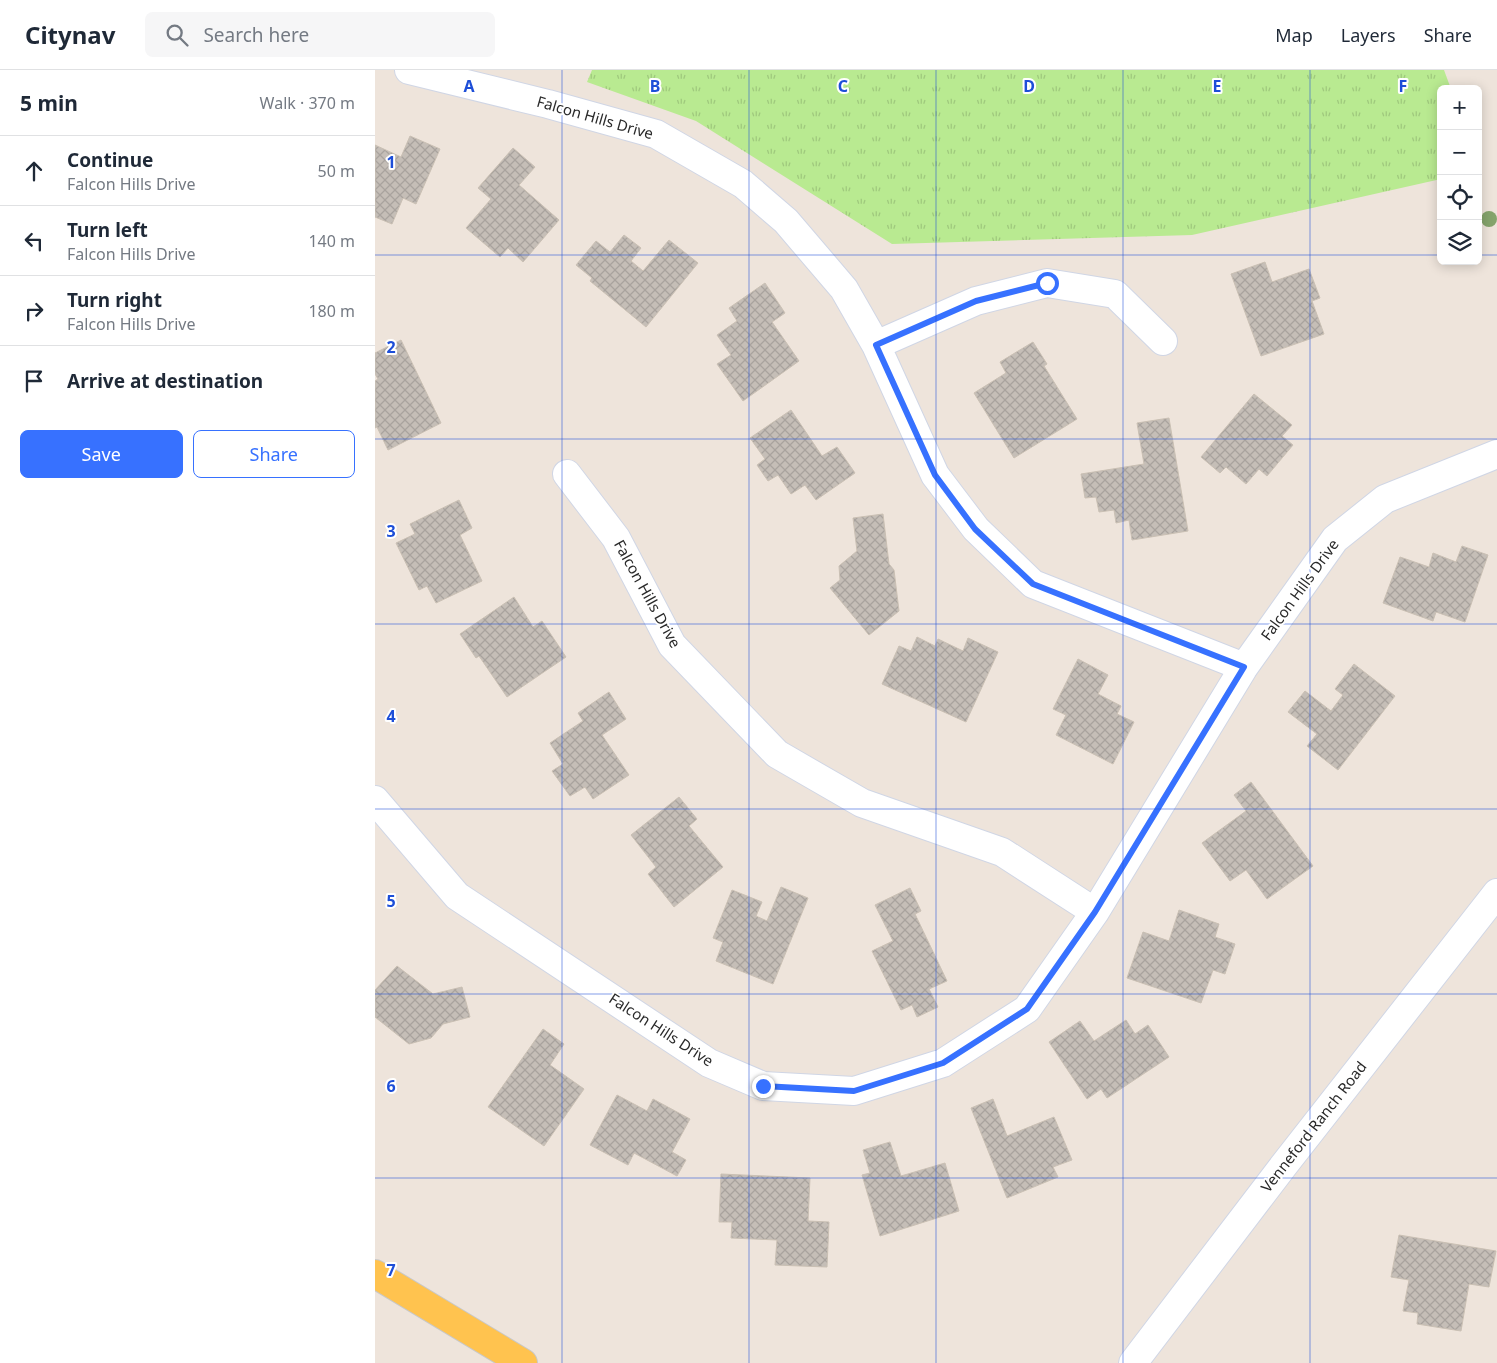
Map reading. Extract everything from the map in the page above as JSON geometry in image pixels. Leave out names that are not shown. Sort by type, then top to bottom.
[{"type":"main road","points":[[375,1274],[523,1363]]},
{"type":"street","name":"Falcon Hills Drive","points":[[409,70],[549,104],[656,134],[743,184],[786,221],[844,289],[876,345],[935,475],[975,529],[1033,584],[1244,667]]},
{"type":"street","points":[[876,345],[976,301],[1047,283],[1115,294],[1163,341]]},
{"type":"street","name":"Falcon Hills Drive","points":[[375,800],[457,896],[709,1063],[763,1086],[854,1091],[943,1063],[1027,1009],[1095,912],[1244,667],[1335,539],[1385,499],[1497,454]]},
{"type":"street","name":"Falcon Hills Drive","points":[[567,474],[615,538],[672,645],[777,754],[862,803],[1002,852],[1095,912]]},
{"type":"street","name":"Venneford Ranch Road","points":[[1133,1363],[1284,1165],[1497,893]]},
{"type":"green space","points":[[592,70],[1444,70],[1450,85],[1437,85],[1437,180],[1192,235],[892,244],[696,121],[587,82]]},
{"type":"building","points":[[410,136],[440,149],[416,204],[403,198],[392,224],[375,217],[375,145],[401,157]]},
{"type":"building","points":[[513,148],[535,167],[519,185],[559,220],[523,262],[508,248],[500,257],[466,228],[491,199],[478,188]]},
{"type":"building","points":[[624,235],[641,248],[631,261],[643,271],[669,240],[698,263],[646,327],[590,281],[592,278],[576,265],[596,241],[610,252]]},
{"type":"building","points":[[1265,262],[1272,282],[1309,269],[1320,298],[1312,301],[1324,334],[1261,356],[1231,274]]},
{"type":"building","points":[[765,283],[785,313],[772,322],[799,361],[743,401],[717,364],[731,355],[717,335],[737,321],[729,308]]},
{"type":"building","points":[[401,340],[441,423],[388,450],[377,427],[375,428],[375,381],[378,379],[375,374],[375,353]]},
{"type":"building","points":[[1033,342],[1047,364],[1044,366],[1077,419],[1014,458],[974,393],[1006,373],[1000,362]]},
{"type":"building","points":[[1254,394],[1292,425],[1282,436],[1293,445],[1267,476],[1259,469],[1246,484],[1226,467],[1220,473],[1201,457]]},
{"type":"building","points":[[791,410],[822,456],[837,447],[855,473],[816,500],[805,485],[791,494],[778,475],[768,481],[757,465],[765,459],[750,438]]},
{"type":"building","points":[[1169,418],[1188,531],[1132,540],[1129,520],[1116,523],[1114,510],[1099,512],[1096,497],[1085,498],[1081,474],[1144,464],[1137,423]]},
{"type":"building","points":[[459,500],[472,528],[460,535],[482,581],[436,603],[427,586],[419,590],[396,543],[415,534],[410,524]]},
{"type":"building","points":[[883,514],[889,564],[894,570],[899,611],[869,635],[830,588],[840,580],[839,566],[857,551],[853,518]]},
{"type":"building","points":[[1462,546],[1488,555],[1465,622],[1436,612],[1433,621],[1383,603],[1400,557],[1429,567],[1433,553],[1456,562]]},
{"type":"building","points":[[514,597],[533,627],[542,621],[566,657],[507,697],[479,656],[476,658],[460,634]]},
{"type":"building","points":[[917,637],[935,646],[938,639],[963,651],[968,638],[998,652],[966,722],[882,684],[899,646],[911,651]]},
{"type":"building","points":[[1078,659],[1108,675],[1098,694],[1121,706],[1117,714],[1134,722],[1113,764],[1056,735],[1066,715],[1053,709]]},
{"type":"building","points":[[1354,664],[1395,696],[1338,770],[1307,746],[1317,734],[1288,712],[1305,691],[1331,711],[1343,695],[1335,689]]},
{"type":"building","points":[[609,692],[626,719],[602,735],[629,775],[593,799],[585,787],[570,796],[552,771],[563,764],[550,743],[583,721],[578,713]]},
{"type":"building","points":[[1251,782],[1313,866],[1267,899],[1246,870],[1230,881],[1202,843],[1246,811],[1234,795]]},
{"type":"building","points":[[679,797],[697,819],[689,826],[723,867],[674,907],[648,874],[656,867],[631,835]]},
{"type":"building","points":[[781,887],[808,898],[773,984],[716,961],[723,942],[713,938],[732,890],[762,902],[756,916],[767,921]]},
{"type":"building","points":[[910,888],[921,911],[915,914],[947,981],[929,989],[938,1007],[917,1017],[912,1005],[901,1010],[872,951],[893,941],[875,905]]},
{"type":"building","points":[[1179,910],[1219,924],[1215,937],[1235,944],[1225,974],[1213,970],[1201,1003],[1127,978],[1143,932],[1169,941]]},
{"type":"building","points":[[397,966],[433,994],[462,987],[470,1017],[443,1024],[431,1038],[409,1044],[375,1017],[375,990]]},
{"type":"building","points":[[1126,1020],[1135,1034],[1148,1025],[1169,1057],[1107,1098],[1101,1089],[1087,1099],[1049,1042],[1080,1021],[1094,1041]]},
{"type":"building","points":[[543,1029],[564,1044],[550,1065],[584,1089],[544,1146],[488,1107]]},
{"type":"building","points":[[617,1095],[647,1111],[653,1099],[690,1119],[672,1152],[686,1160],[677,1176],[634,1153],[628,1165],[590,1145]]},
{"type":"building","points":[[993,1099],[1007,1136],[1054,1117],[1072,1160],[1053,1167],[1058,1177],[1007,1198],[971,1108]]},
{"type":"building","points":[[890,1142],[901,1176],[945,1163],[959,1211],[880,1236],[862,1175],[870,1173],[863,1150]]},
{"type":"building","points":[[721,1174],[810,1178],[808,1221],[829,1222],[827,1267],[775,1265],[777,1240],[731,1238],[732,1222],[719,1222]]},
{"type":"building","points":[[1399,1235],[1496,1251],[1489,1287],[1469,1284],[1461,1331],[1417,1324],[1418,1313],[1403,1311],[1409,1280],[1391,1277]]},
{"type":"route","points":[[763,1086],[854,1091],[943,1063],[1027,1009],[1095,912],[1244,667],[1033,584],[975,529],[935,475],[876,345],[976,301],[1047,283]]}]
